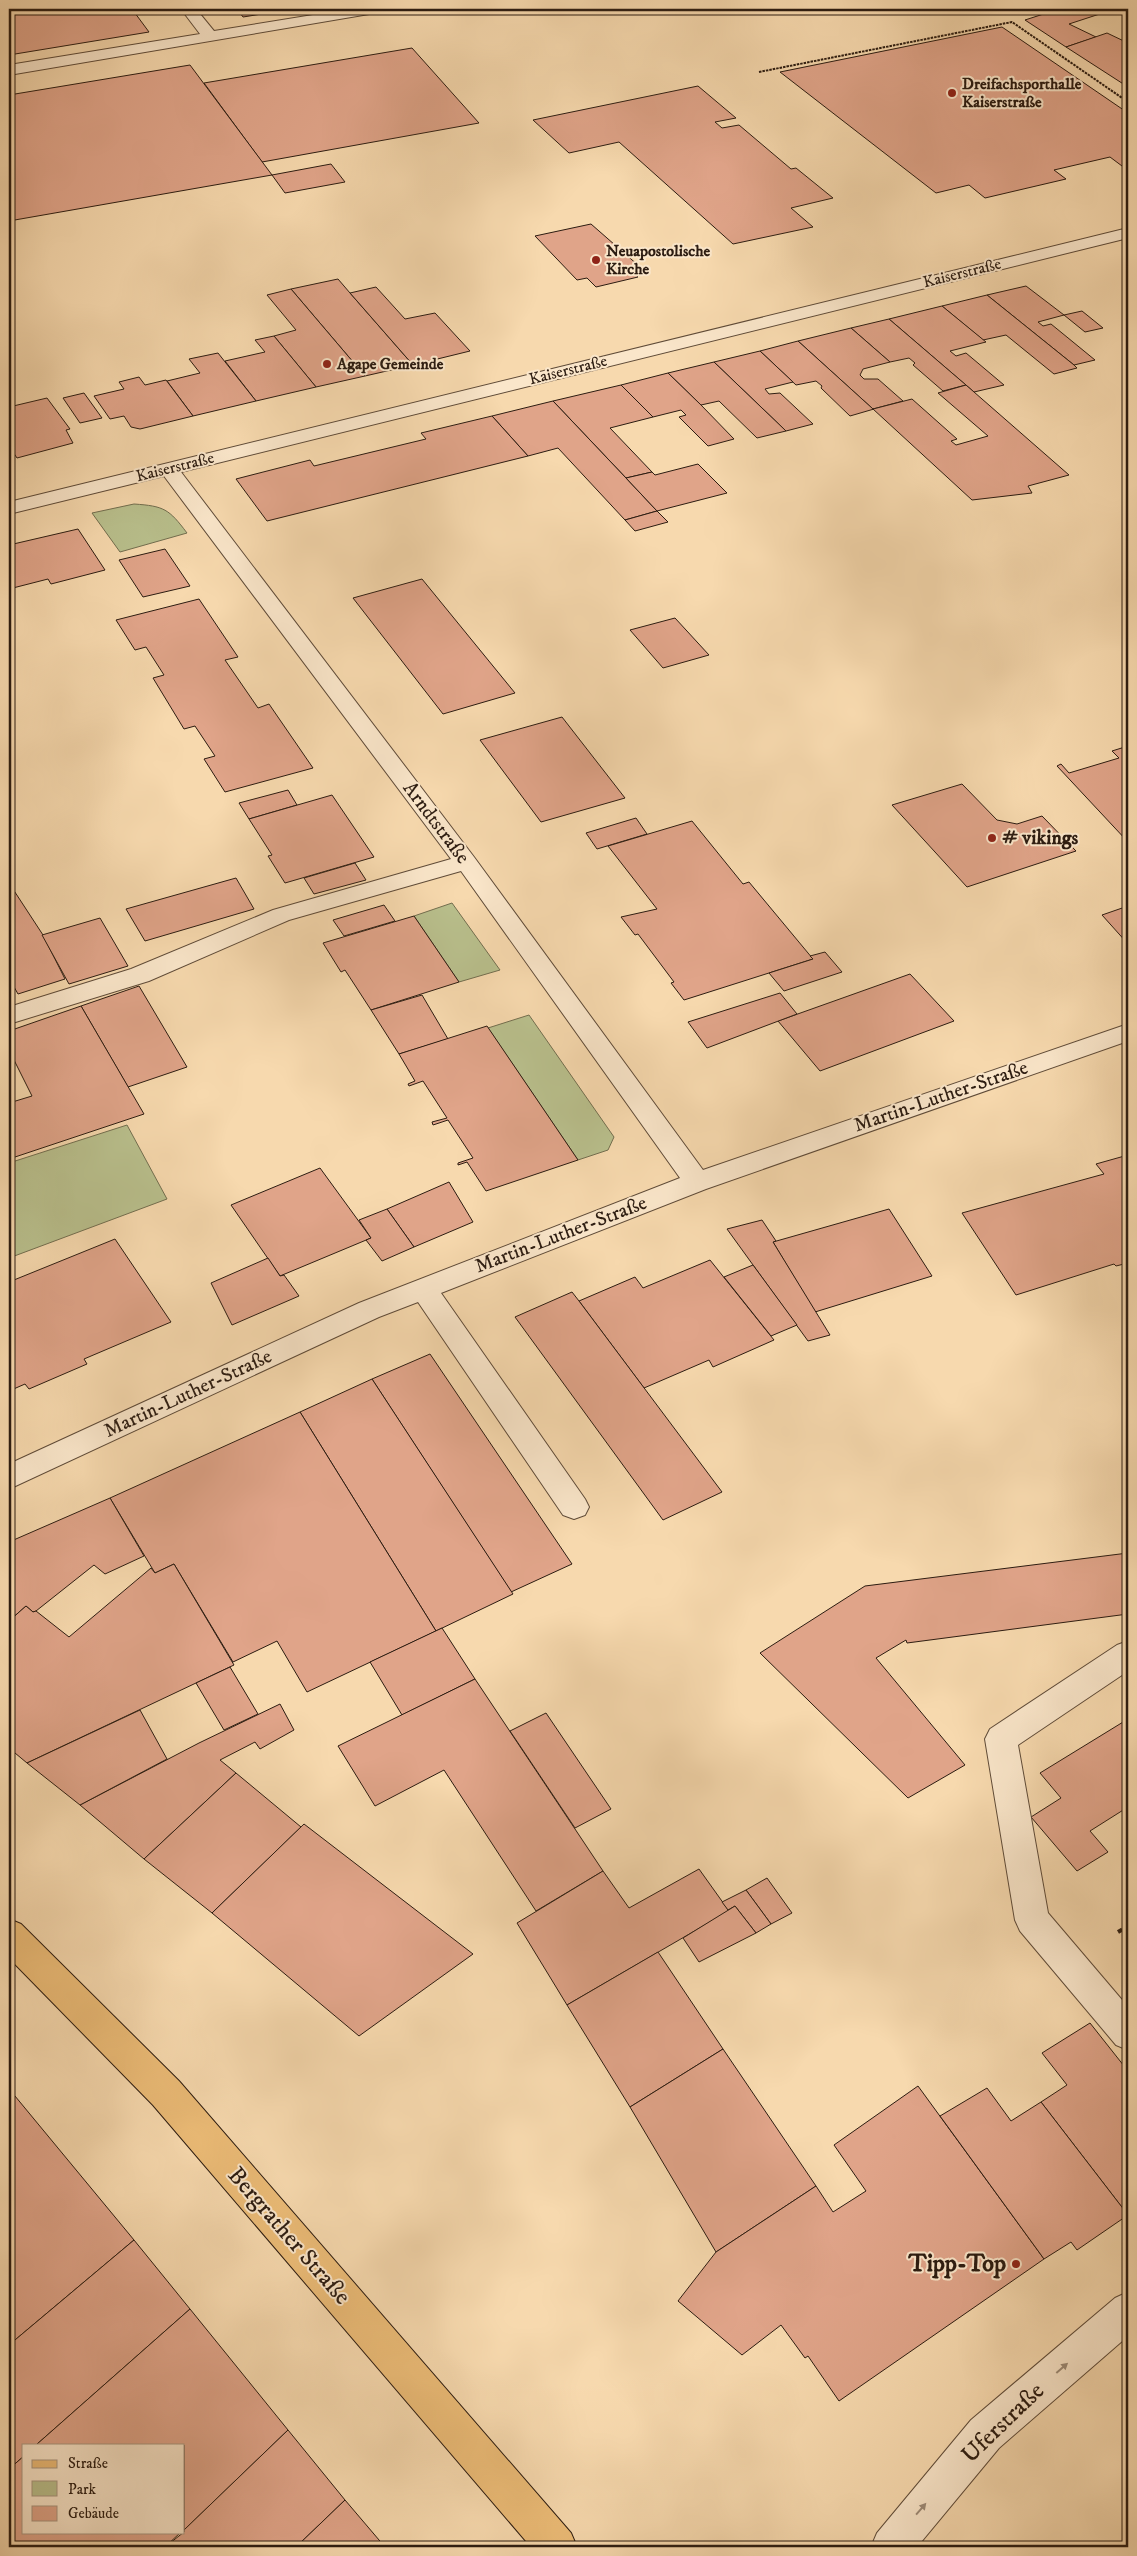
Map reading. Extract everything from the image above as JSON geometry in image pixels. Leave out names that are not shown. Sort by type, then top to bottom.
[{"type":"main road","name":"Bergrather Straße","points":[[9,1935],[166,2093],[558,2547]]},
{"type":"street","points":[[188,9],[211,38]]},
{"type":"street","points":[[9,70],[211,38],[376,9]]},
{"type":"street","name":"Kaiserstraße","points":[[9,508],[1128,234]]},
{"type":"street","name":"Arndtstraße","points":[[169,469],[466,862],[697,1182]]},
{"type":"street","points":[[9,1016],[140,975],[281,915],[466,862]]},
{"type":"street","name":"Martin-Luther-Straße","points":[[9,1477],[369,1310],[697,1182],[1128,1032]]},
{"type":"street","points":[[424,1289],[574,1507]]},
{"type":"street","points":[[1128,1654],[1001,1739],[1032,1920],[1128,2033]]},
{"type":"street","name":"Uferstraße","points":[[891,2547],[985,2434],[1128,2311]]},
{"type":"path","points":[[759,72],[1012,22],[1128,102]]},
{"type":"green space","points":[[134,504],[165,510],[187,533],[120,552],[92,513]]},
{"type":"green space","points":[[452,903],[500,970],[459,982],[414,916]]},
{"type":"green space","points":[[529,1015],[614,1137],[608,1150],[578,1160],[488,1028]]},
{"type":"green space","points":[[127,1125],[167,1199],[9,1258],[9,1163]]},
{"type":"building","points":[[9,9],[132,9],[149,32],[9,55]]},
{"type":"building","points":[[237,9],[293,9],[243,17]]},
{"type":"building","points":[[1059,9],[1115,9],[1069,24],[1096,37],[1066,47],[1025,20]]},
{"type":"building","name":"Dreifachsporthalle Kaiserstraße","points":[[1002,27],[1128,113],[1128,165],[1122,166],[1110,157],[1054,170],[1066,179],[985,198],[969,185],[936,193],[780,72]]},
{"type":"building","points":[[1107,33],[1128,43],[1128,87],[1066,47]]},
{"type":"building","points":[[412,48],[479,123],[262,162],[204,83]]},
{"type":"building","points":[[190,65],[272,175],[9,221],[9,95]]},
{"type":"building","points":[[698,86],[736,118],[715,122],[722,128],[739,125],[791,169],[796,168],[833,198],[791,208],[813,227],[733,244],[619,142],[569,153],[533,120]]},
{"type":"building","points":[[331,164],[345,182],[285,193],[272,175]]},
{"type":"building","name":"Neuapostolische Kirche","points":[[591,224],[639,266],[628,268],[638,277],[596,287],[587,278],[577,280],[535,236]]},
{"type":"building","points":[[338,279],[413,365],[365,376],[291,289]]},
{"type":"building","points":[[1026,286],[1064,315],[1038,322],[1043,326],[1051,324],[1095,360],[1074,365],[987,295]]},
{"type":"building","points":[[376,287],[405,319],[435,313],[470,351],[413,365],[350,293]]},
{"type":"building","points":[[291,289],[365,376],[316,387],[274,336],[296,330],[267,295]]},
{"type":"building","points":[[987,295],[1077,368],[1054,374],[1006,335],[983,340],[942,306]]},
{"type":"building","points":[[942,306],[986,342],[950,351],[956,356],[966,353],[1004,385],[974,392],[889,319]]},
{"type":"building","points":[[1082,311],[1103,328],[1085,332],[1064,315]]},
{"type":"building","points":[[889,319],[966,385],[943,391],[913,365],[915,363],[909,358],[890,362],[851,328]]},
{"type":"building","points":[[851,328],[890,362],[863,369],[860,375],[864,379],[878,379],[903,401],[873,409],[798,341]]},
{"type":"building","points":[[274,336],[316,387],[256,401],[225,361],[265,352],[255,340]]},
{"type":"building","points":[[798,341],[874,409],[850,416],[816,381],[796,385],[760,351]]},
{"type":"building","points":[[760,351],[793,382],[765,389],[769,394],[780,393],[813,424],[786,431],[714,362]]},
{"type":"building","points":[[218,353],[256,401],[193,416],[167,381],[200,373],[189,359]]},
{"type":"building","points":[[714,362],[786,431],[757,438],[719,401],[701,405],[668,373]]},
{"type":"building","points":[[668,373],[734,439],[708,446],[679,417],[686,415],[681,410],[653,417],[621,385]]},
{"type":"building","points":[[139,377],[145,385],[166,380],[193,416],[140,429],[131,427],[124,416],[110,419],[94,396],[124,389],[119,382]]},
{"type":"building","points":[[621,385],[653,417],[610,428],[652,472],[626,478],[553,401]]},
{"type":"building","points":[[966,385],[1069,475],[1028,486],[1032,493],[972,500],[873,409],[912,399],[957,439],[951,441],[956,445],[988,436],[938,393]]},
{"type":"building","points":[[84,393],[102,418],[80,423],[63,398]]},
{"type":"building","points":[[47,398],[70,429],[66,430],[73,443],[17,458],[9,446],[9,407]]},
{"type":"building","points":[[553,401],[657,511],[625,520],[558,448],[528,456],[492,416]]},
{"type":"building","points":[[492,416],[528,456],[267,521],[236,479],[310,460],[314,466],[426,439],[421,433]]},
{"type":"building","points":[[698,464],[727,493],[657,511],[626,478],[652,472],[655,475]]},
{"type":"building","points":[[657,511],[668,522],[635,531],[625,520]]},
{"type":"building","points":[[78,529],[105,570],[51,584],[48,579],[9,589],[9,545]]},
{"type":"building","points":[[165,549],[190,586],[143,597],[119,560]]},
{"type":"building","points":[[422,579],[515,693],[443,714],[353,598]]},
{"type":"building","points":[[199,599],[238,657],[225,660],[258,708],[269,704],[313,768],[225,792],[204,759],[215,756],[195,726],[184,729],[153,678],[164,675],[146,647],[135,650],[116,620]]},
{"type":"building","points":[[675,618],[709,655],[663,668],[630,630]]},
{"type":"building","points":[[562,717],[625,798],[541,822],[480,740]]},
{"type":"building","points":[[1128,746],[1128,842],[1057,766],[1061,764],[1069,773],[1119,758],[1112,751]]},
{"type":"building","name":"# vikings","points":[[962,784],[997,820],[1017,824],[1042,816],[1076,851],[967,887],[892,805]]},
{"type":"building","points":[[288,790],[297,805],[249,819],[239,803]]},
{"type":"building","points":[[332,795],[374,857],[285,883],[268,856],[272,855],[249,819]]},
{"type":"building","points":[[636,818],[647,834],[597,849],[586,833]]},
{"type":"building","points":[[692,821],[743,884],[749,882],[813,959],[684,1000],[671,983],[674,982],[638,934],[635,935],[621,917],[657,909],[608,846]]},
{"type":"building","points":[[355,863],[366,880],[314,894],[304,878]]},
{"type":"building","points":[[236,878],[254,909],[145,941],[126,909]]},
{"type":"building","points":[[9,883],[43,935],[65,979],[18,994],[9,978]]},
{"type":"building","points":[[384,905],[395,921],[344,936],[333,920]]},
{"type":"building","points":[[1128,906],[1128,944],[1102,915]]},
{"type":"building","points":[[414,916],[459,982],[371,1010],[345,970],[341,972],[323,943]]},
{"type":"building","points":[[100,918],[128,966],[69,984],[42,935]]},
{"type":"building","points":[[825,952],[842,972],[784,991],[769,973],[813,959],[810,956]]},
{"type":"building","points":[[910,974],[954,1021],[820,1071],[778,1021]]},
{"type":"building","points":[[139,986],[187,1067],[128,1087],[81,1006]]},
{"type":"building","points":[[780,993],[797,1014],[707,1048],[688,1022]]},
{"type":"building","points":[[422,995],[448,1039],[399,1054],[371,1010]]},
{"type":"building","points":[[81,1006],[144,1114],[9,1159],[9,1103],[32,1096],[9,1050],[9,1031]]},
{"type":"building","points":[[487,1026],[578,1160],[486,1191],[467,1162],[458,1165],[458,1163],[473,1158],[448,1120],[433,1125],[432,1122],[447,1118],[423,1081],[409,1086],[408,1084],[415,1081],[399,1054]]},
{"type":"building","points":[[1128,1155],[1128,1263],[1116,1266],[1114,1264],[1016,1295],[962,1213],[1104,1174],[1096,1164]]},
{"type":"building","points":[[320,1168],[371,1238],[280,1276],[231,1205]]},
{"type":"building","points":[[449,1182],[473,1222],[414,1247],[387,1209]]},
{"type":"building","points":[[387,1209],[414,1247],[382,1261],[366,1240],[371,1238],[359,1220]]},
{"type":"building","points":[[889,1209],[932,1276],[815,1312],[773,1242]]},
{"type":"building","points":[[762,1220],[776,1241],[773,1242],[830,1335],[808,1341],[727,1229]]},
{"type":"building","points":[[115,1239],[171,1322],[84,1359],[87,1364],[29,1389],[25,1384],[9,1391],[9,1282]]},
{"type":"building","points":[[268,1258],[280,1276],[284,1275],[299,1296],[232,1325],[211,1283]]},
{"type":"building","points":[[710,1260],[774,1340],[713,1367],[709,1360],[644,1388],[579,1301],[635,1277],[643,1288]]},
{"type":"building","points":[[753,1265],[797,1325],[771,1336],[724,1277]]},
{"type":"building","points":[[572,1292],[722,1492],[663,1520],[515,1317]]},
{"type":"building","points":[[430,1354],[572,1564],[511,1592],[372,1379]]},
{"type":"building","points":[[372,1379],[513,1594],[436,1631],[300,1412]]},
{"type":"building","points":[[300,1412],[436,1631],[307,1692],[277,1641],[233,1662],[174,1564],[155,1573],[110,1498]]},
{"type":"building","points":[[110,1498],[144,1556],[105,1574],[94,1565],[36,1611],[33,1612],[26,1606],[9,1621],[9,1542]]},
{"type":"building","points":[[1128,1553],[1128,1614],[907,1643],[906,1640],[876,1658],[965,1765],[908,1798],[760,1653],[865,1586]]},
{"type":"building","points":[[174,1564],[234,1665],[27,1763],[9,1748],[9,1621],[26,1606],[33,1612],[36,1611],[69,1637],[151,1568],[155,1573]]},
{"type":"building","points":[[442,1628],[475,1679],[402,1715],[370,1662]]},
{"type":"building","points":[[230,1667],[258,1714],[224,1730],[196,1683]]},
{"type":"building","points":[[475,1679],[603,1871],[536,1911],[444,1770],[375,1806],[338,1746]]},
{"type":"building","points":[[280,1704],[294,1730],[260,1749],[255,1742],[220,1760],[236,1773],[144,1859],[80,1805],[199,1743]]},
{"type":"building","points":[[140,1710],[167,1759],[80,1805],[27,1763]]},
{"type":"building","points":[[546,1713],[611,1809],[575,1828],[510,1731]]},
{"type":"building","points":[[1128,1719],[1128,1807],[1090,1831],[1108,1852],[1077,1871],[1031,1817],[1061,1798],[1040,1773]]},
{"type":"building","points":[[236,1773],[301,1827],[212,1913],[144,1859]]},
{"type":"building","points":[[304,1824],[473,1954],[359,2036],[212,1913]]},
{"type":"building","points":[[699,1869],[729,1911],[567,2005],[517,1923],[603,1871],[629,1908]]},
{"type":"building","points":[[767,1878],[792,1913],[771,1924],[746,1890]]},
{"type":"building","points":[[746,1890],[771,1924],[756,1933],[735,1906],[728,1910],[722,1902]]},
{"type":"building","points":[[735,1906],[756,1933],[699,1962],[683,1938]]},
{"type":"building","points":[[658,1952],[723,2049],[630,2107],[567,2005]]},
{"type":"building","points":[[1090,2023],[1128,2071],[1128,2215],[1041,2102],[1067,2085],[1042,2053]]},
{"type":"building","points":[[723,2049],[816,2186],[716,2252],[630,2107]]},
{"type":"building","points":[[918,2086],[1044,2259],[839,2401],[808,2356],[805,2358],[781,2325],[742,2355],[678,2301],[716,2252],[816,2186],[833,2212],[866,2191],[834,2145]]},
{"type":"building","points":[[987,2088],[1011,2121],[1041,2102],[1128,2215],[1077,2250],[1071,2242],[1044,2259],[940,2116]]},
{"type":"building","points":[[9,2091],[134,2240],[9,2345]]},
{"type":"building","points":[[134,2240],[190,2309],[37,2444],[22,2444],[22,2458],[9,2469],[9,2345]]},
{"type":"building","points":[[190,2309],[288,2430],[185,2529],[185,2444],[37,2444]]},
{"type":"building","points":[[288,2430],[345,2500],[296,2547],[165,2547],[181,2534],[185,2534],[185,2529]]},
{"type":"building","points":[[22,2458],[22,2534],[179,2534],[165,2547],[9,2547],[9,2469]]},
{"type":"building","points":[[345,2500],[385,2547],[296,2547]]},
{"type":"place","name":"Dreifachsporthalle Kaiserstraße","points":[[952,93]]},
{"type":"place","name":"Neuapostolische Kirche","points":[[596,260]]},
{"type":"place","name":"Agape Gemeinde","points":[[327,364]]},
{"type":"place","name":"# vikings","points":[[992,838]]},
{"type":"place","name":"Tipp-Top","points":[[1016,2264]]}]
